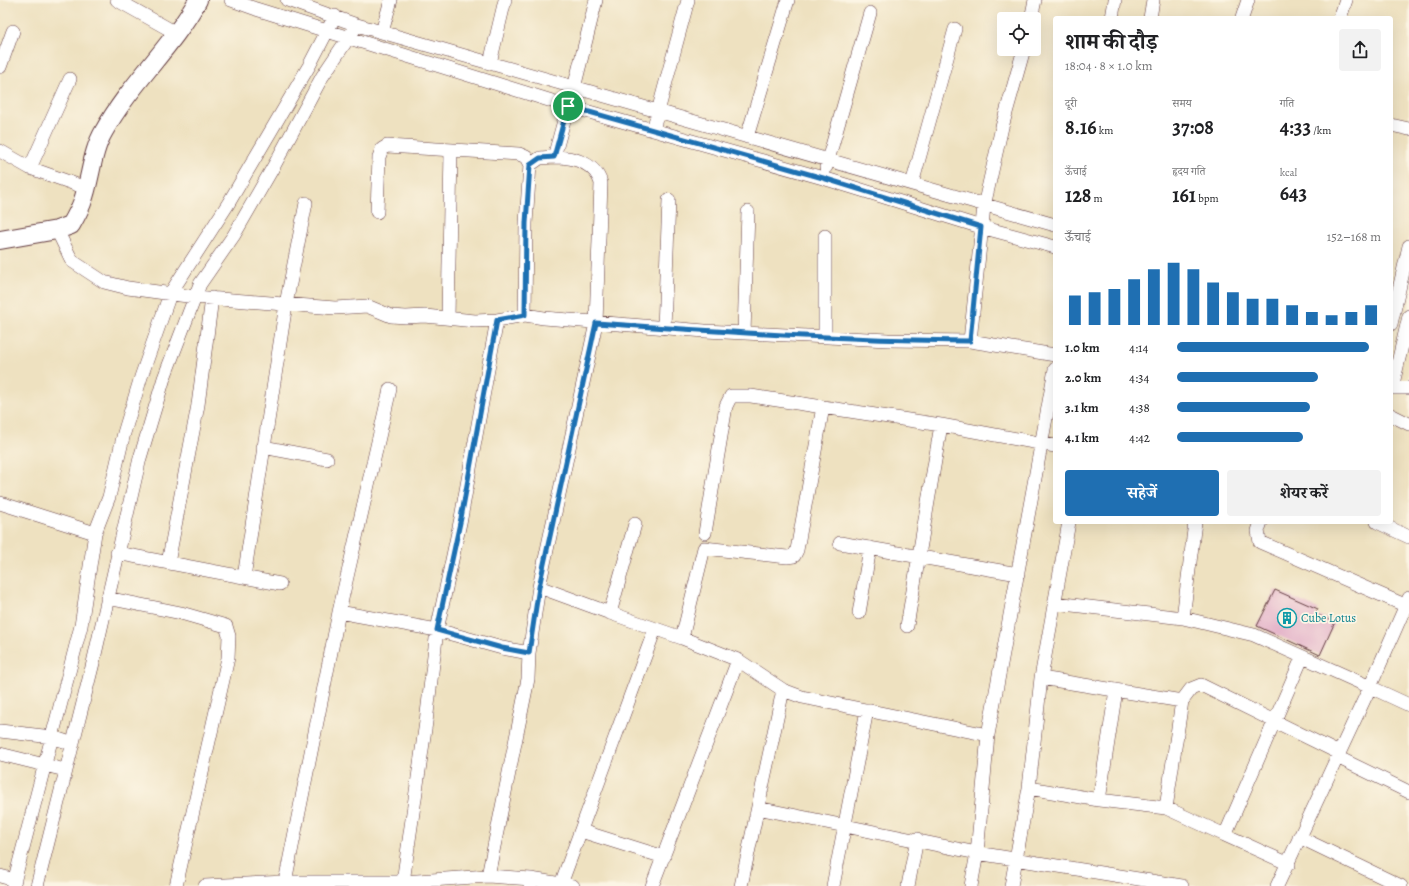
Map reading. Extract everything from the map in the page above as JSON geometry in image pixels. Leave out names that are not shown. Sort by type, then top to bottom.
[{"type":"street","points":[[117,0],[176,33]]},
{"type":"street","points":[[5,236],[57,230],[71,225],[82,203],[102,133],[121,104],[176,33],[198,0]]},
{"type":"street","points":[[231,0],[568,106],[823,178],[981,227],[1053,246]]},
{"type":"street","points":[[287,0],[356,25],[574,88],[658,110],[984,206],[1053,224]]},
{"type":"street","points":[[382,32],[391,0]]},
{"type":"street","points":[[490,63],[505,0]]},
{"type":"street","points":[[574,88],[596,0]]},
{"type":"street","points":[[653,130],[688,0]]},
{"type":"street","points":[[747,137],[788,0]]},
{"type":"street","points":[[1032,12],[1035,0]]},
{"type":"street","points":[[1112,16],[1115,0]]},
{"type":"street","points":[[1150,16],[1153,0]]},
{"type":"street","points":[[1243,16],[1248,0]]},
{"type":"street","points":[[1341,16],[1346,0]]},
{"type":"street","points":[[823,178],[870,13]]},
{"type":"street","points":[[0,876],[14,883],[81,626],[95,533],[110,497],[126,426],[170,294],[228,204],[309,66],[334,16]]},
{"type":"street","points":[[38,886],[140,458],[164,378],[200,284],[234,235],[276,164],[322,77],[356,25]]},
{"type":"street","points":[[912,184],[955,29]]},
{"type":"street","points":[[0,67],[13,31]]},
{"type":"street","points":[[970,341],[984,206],[1002,127],[1022,56]]},
{"type":"street","points":[[30,168],[70,80]]},
{"type":"street","points":[[554,157],[568,106]]},
{"type":"street","points":[[1393,125],[1409,129]]},
{"type":"street","points":[[377,212],[378,157],[382,149],[387,146],[519,154],[526,158],[530,165],[526,223],[525,315]]},
{"type":"street","points":[[448,318],[450,150]]},
{"type":"street","points":[[0,151],[30,168],[86,188]]},
{"type":"street","points":[[488,876],[528,679],[529,653],[539,587],[596,323],[601,183],[598,174],[586,164],[569,157],[540,158],[530,165]]},
{"type":"street","points":[[664,328],[669,200]]},
{"type":"street","points":[[244,577],[286,304],[306,203]]},
{"type":"street","points":[[744,333],[748,212]]},
{"type":"street","points":[[57,230],[72,261],[104,282],[128,288],[170,294],[335,308],[367,306],[391,316],[497,320],[525,315],[596,323],[744,333],[888,340],[970,341],[1053,355]]},
{"type":"street","points":[[825,236],[825,337]]},
{"type":"street","points":[[1393,315],[1409,246]]},
{"type":"street","points":[[168,563],[198,405],[212,298]]},
{"type":"street","points":[[1393,380],[1409,316]]},
{"type":"street","points":[[403,882],[426,722],[437,630],[461,518],[497,320]]},
{"type":"street","points":[[971,886],[976,853],[988,735],[1053,381]]},
{"type":"street","points":[[1393,388],[1409,388]]},
{"type":"street","points":[[285,882],[339,612],[390,389]]},
{"type":"street","points":[[705,533],[726,406],[731,396],[751,396],[838,408],[1053,446]]},
{"type":"street","points":[[682,638],[704,548],[787,557],[794,556],[797,550],[823,407]]},
{"type":"street","points":[[1393,416],[1409,424]]},
{"type":"street","points":[[907,626],[941,425]]},
{"type":"street","points":[[263,447],[327,459]]},
{"type":"street","points":[[0,503],[95,533]]},
{"type":"street","points":[[610,613],[636,524]]},
{"type":"street","points":[[1011,886],[1029,788],[1041,678],[1069,524]]},
{"type":"street","points":[[1183,618],[1195,524]]},
{"type":"street","points":[[1260,524],[1258,531],[1260,542],[1408,604],[1298,837],[1289,864],[1277,886]]},
{"type":"street","points":[[1381,524],[1409,538]]},
{"type":"street","points":[[840,543],[1018,574]]},
{"type":"street","points":[[859,613],[870,548]]},
{"type":"street","points":[[117,553],[280,584]]},
{"type":"street","points":[[539,587],[682,638],[738,660],[783,690],[802,697],[988,735]]},
{"type":"street","points":[[107,598],[226,626],[229,636],[228,658],[176,886]]},
{"type":"street","points":[[1055,603],[1183,618],[1254,635],[1302,658],[1409,705]]},
{"type":"street","points":[[339,612],[437,630],[502,648],[529,653]]},
{"type":"street","points":[[204,886],[285,882],[403,882],[488,876],[530,882],[567,885],[581,832],[655,629]]},
{"type":"street","points":[[1225,835],[1302,658]]},
{"type":"street","points":[[652,886],[738,660]]},
{"type":"street","points":[[1041,678],[1182,701]]},
{"type":"street","points":[[1166,808],[1182,701],[1191,689],[1201,685],[1274,721],[1409,792]]},
{"type":"street","points":[[741,886],[783,690]]},
{"type":"street","points":[[1100,800],[1116,690]]},
{"type":"street","points":[[832,886],[866,710]]},
{"type":"street","points":[[0,731],[52,737],[73,744]]},
{"type":"street","points":[[0,754],[65,770]]},
{"type":"street","points":[[1029,788],[1100,800],[1166,808],[1289,864]]},
{"type":"street","points":[[758,808],[917,839],[976,853],[1182,886]]},
{"type":"street","points":[[581,832],[664,857]]},
{"type":"street","points":[[1298,837],[1401,886]]},
{"type":"street","points":[[908,886],[917,839]]},
{"type":"building","name":"Cube Lotus","points":[[1275,590],[1318,609],[1315,614],[1335,622],[1320,655],[1257,626]]},
{"type":"place","name":"Cube Lotus","points":[[1287,618]]},
{"type":"route","points":[[568,106],[823,178],[981,227],[970,341],[888,340],[705,331],[596,323],[539,587],[529,653],[502,648],[437,630],[461,518],[497,320],[525,315],[526,223],[530,165],[540,158],[554,157],[568,106]]}]
